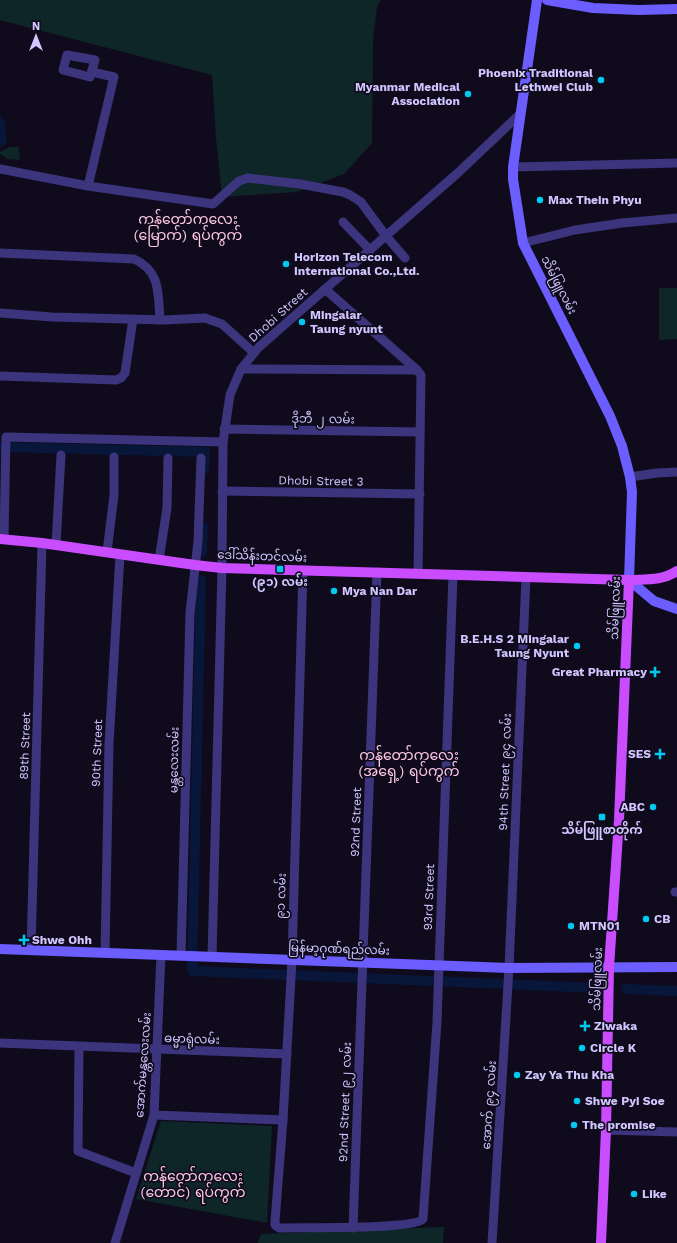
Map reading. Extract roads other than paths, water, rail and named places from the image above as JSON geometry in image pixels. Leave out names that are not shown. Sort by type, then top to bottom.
[{"type":"main road","name":"ဒေါ်သိန်းတင်လမ်း","points":[[2,539],[42,543],[222,568],[629,580],[669,576],[677,571]]},
{"type":"main road","name":"သိမ်ဖြူလမ်း","points":[[601,1243],[606,1130],[609,967],[620,812],[629,580]]},
{"type":"street","name":"သိမ်ဖြူလမ်း","points":[[537,0],[513,167],[513,179],[523,243],[610,416],[622,446],[630,476],[632,492],[629,580]]},
{"type":"street","points":[[547,0],[593,8],[640,10],[677,9]]},
{"type":"street","points":[[88,186],[114,77],[92,72]]},
{"type":"street","name":"Dhobi Street","points":[[222,568],[224,429],[230,395],[240,369],[259,347],[460,171],[520,114]]},
{"type":"street","points":[[513,167],[677,163]]},
{"type":"street","points":[[0,169],[88,186],[213,204],[240,181],[248,178],[300,184],[350,195],[365,208],[405,258]]},
{"type":"street","points":[[523,243],[571,231],[614,224],[677,218]]},
{"type":"street","points":[[343,222],[370,250]]},
{"type":"street","points":[[0,253],[134,259],[149,268],[155,278],[158,291],[160,320]]},
{"type":"street","points":[[325,289],[419,373],[420,494],[418,574]]},
{"type":"street","points":[[0,313],[52,317],[160,320],[205,318],[222,324],[254,353]]},
{"type":"street","points":[[0,376],[116,380],[121,378],[125,373],[134,319]]},
{"type":"street","points":[[240,369],[419,373]]},
{"type":"street","name":"ဒိုဘီ ၂ လမ်း","points":[[224,429],[420,432]]},
{"type":"street","points":[[2,539],[6,437],[223,442]]},
{"type":"street","points":[[56,545],[61,455]]},
{"type":"street","points":[[107,552],[114,495],[114,457]]},
{"type":"street","points":[[159,560],[167,508],[168,458]]},
{"type":"street","name":"မန္တလေးလမ်း","points":[[182,956],[190,613],[198,541],[201,458]]},
{"type":"street","points":[[630,476],[677,472]]},
{"type":"street","name":"Dhobi Street 3","points":[[222,491],[420,494]]},
{"type":"street","name":"89th Street","points":[[31,950],[42,543]]},
{"type":"street","name":"90th Street","points":[[105,953],[109,744],[120,554]]},
{"type":"street","points":[[212,957],[222,568]]},
{"type":"street","name":"၉၁ လမ်း","points":[[303,570],[292,960],[283,1120],[275,1225],[280,1228],[353,1228]]},
{"type":"street","name":"92nd Street","points":[[362,976],[378,572]]},
{"type":"street","name":"93rd Street","points":[[353,1228],[420,1222],[423,1219],[437,1002],[453,575]]},
{"type":"street","name":"94th Street ၉၄ လမ်း","points":[[509,968],[526,577]]},
{"type":"street","points":[[629,580],[654,601],[677,609]]},
{"type":"street","name":"မြန်မာ့ဂုဏ်ရည်လမ်း","points":[[0,948],[509,968],[677,967]]},
{"type":"street","name":"အောက်မန္တလေးလမ်း","points":[[115,1243],[154,1115],[161,955]]},
{"type":"street","name":"အောက် ၉၄ လမ်း","points":[[492,1243],[509,968]]},
{"type":"street","name":"92nd Street ၉၂ လမ်း","points":[[353,1228],[362,976]]},
{"type":"street","name":"ဓမ္မာရုံလမ်း","points":[[0,1043],[287,1054]]},
{"type":"street","points":[[79,1047],[78,1151],[136,1173]]},
{"type":"street","points":[[154,1115],[283,1120]]},
{"type":"street","points":[[606,1130],[677,1132]]},
{"type":"water","points":[[0,116],[5,121],[7,143],[0,147]]},
{"type":"waterway","points":[[0,447],[205,452],[204,469]]},
{"type":"waterway","points":[[202,552],[203,527]]},
{"type":"waterway","points":[[201,580],[192,971],[597,988]]},
{"type":"waterway","points":[[626,989],[677,991]]},
{"type":"place","name":"Phoenix Traditional Lethwei Club","points":[[601,80]]},
{"type":"place","name":"Myanmar Medical Association","points":[[468,94]]},
{"type":"place","name":"Max Thein Phyu","points":[[540,200]]},
{"type":"place","name":"Horizon Telecom International Co.,Ltd.","points":[[286,264]]},
{"type":"place","name":"Mingalar Taung nyunt","points":[[302,322]]},
{"type":"place","name":"(၉၁) လမ်း","points":[[280,569]]},
{"type":"place","name":"Mya Nan Dar","points":[[334,591]]},
{"type":"place","name":"B.E.H.S 2 Mingalar Taung Nyunt","points":[[577,646]]},
{"type":"place","name":"Great Pharmacy","points":[[655,672]]},
{"type":"place","name":"SES","points":[[660,754]]},
{"type":"place","name":"ABC","points":[[653,807]]},
{"type":"place","name":"သိမ်ဖြူစာတိုက်","points":[[602,817]]},
{"type":"place","name":"CB","points":[[646,919]]},
{"type":"place","name":"MTN01","points":[[571,926]]},
{"type":"place","name":"Shwe Ohh","points":[[24,940]]},
{"type":"place","name":"Ziwaka","points":[[585,1026]]},
{"type":"place","name":"Circle K","points":[[582,1048]]},
{"type":"place","name":"Zay Ya Thu Kha","points":[[517,1075]]},
{"type":"place","name":"Shwe Pyi Soe","points":[[577,1101]]},
{"type":"place","name":"The promise","points":[[574,1125]]},
{"type":"place","name":"Like","points":[[634,1194]]},
{"type":"district","name":"ကန်တော်ကလေး (မြောက်) ရပ်ကွက်","points":[[188,228]]},
{"type":"district","name":"ကန်တော်ကလေး (အရှေ့) ရပ်ကွက်","points":[[409,764]]},
{"type":"district","name":"ကန်တော်ကလေး (တောင်) ရပ်ကွက်","points":[[193,1184]]}]
